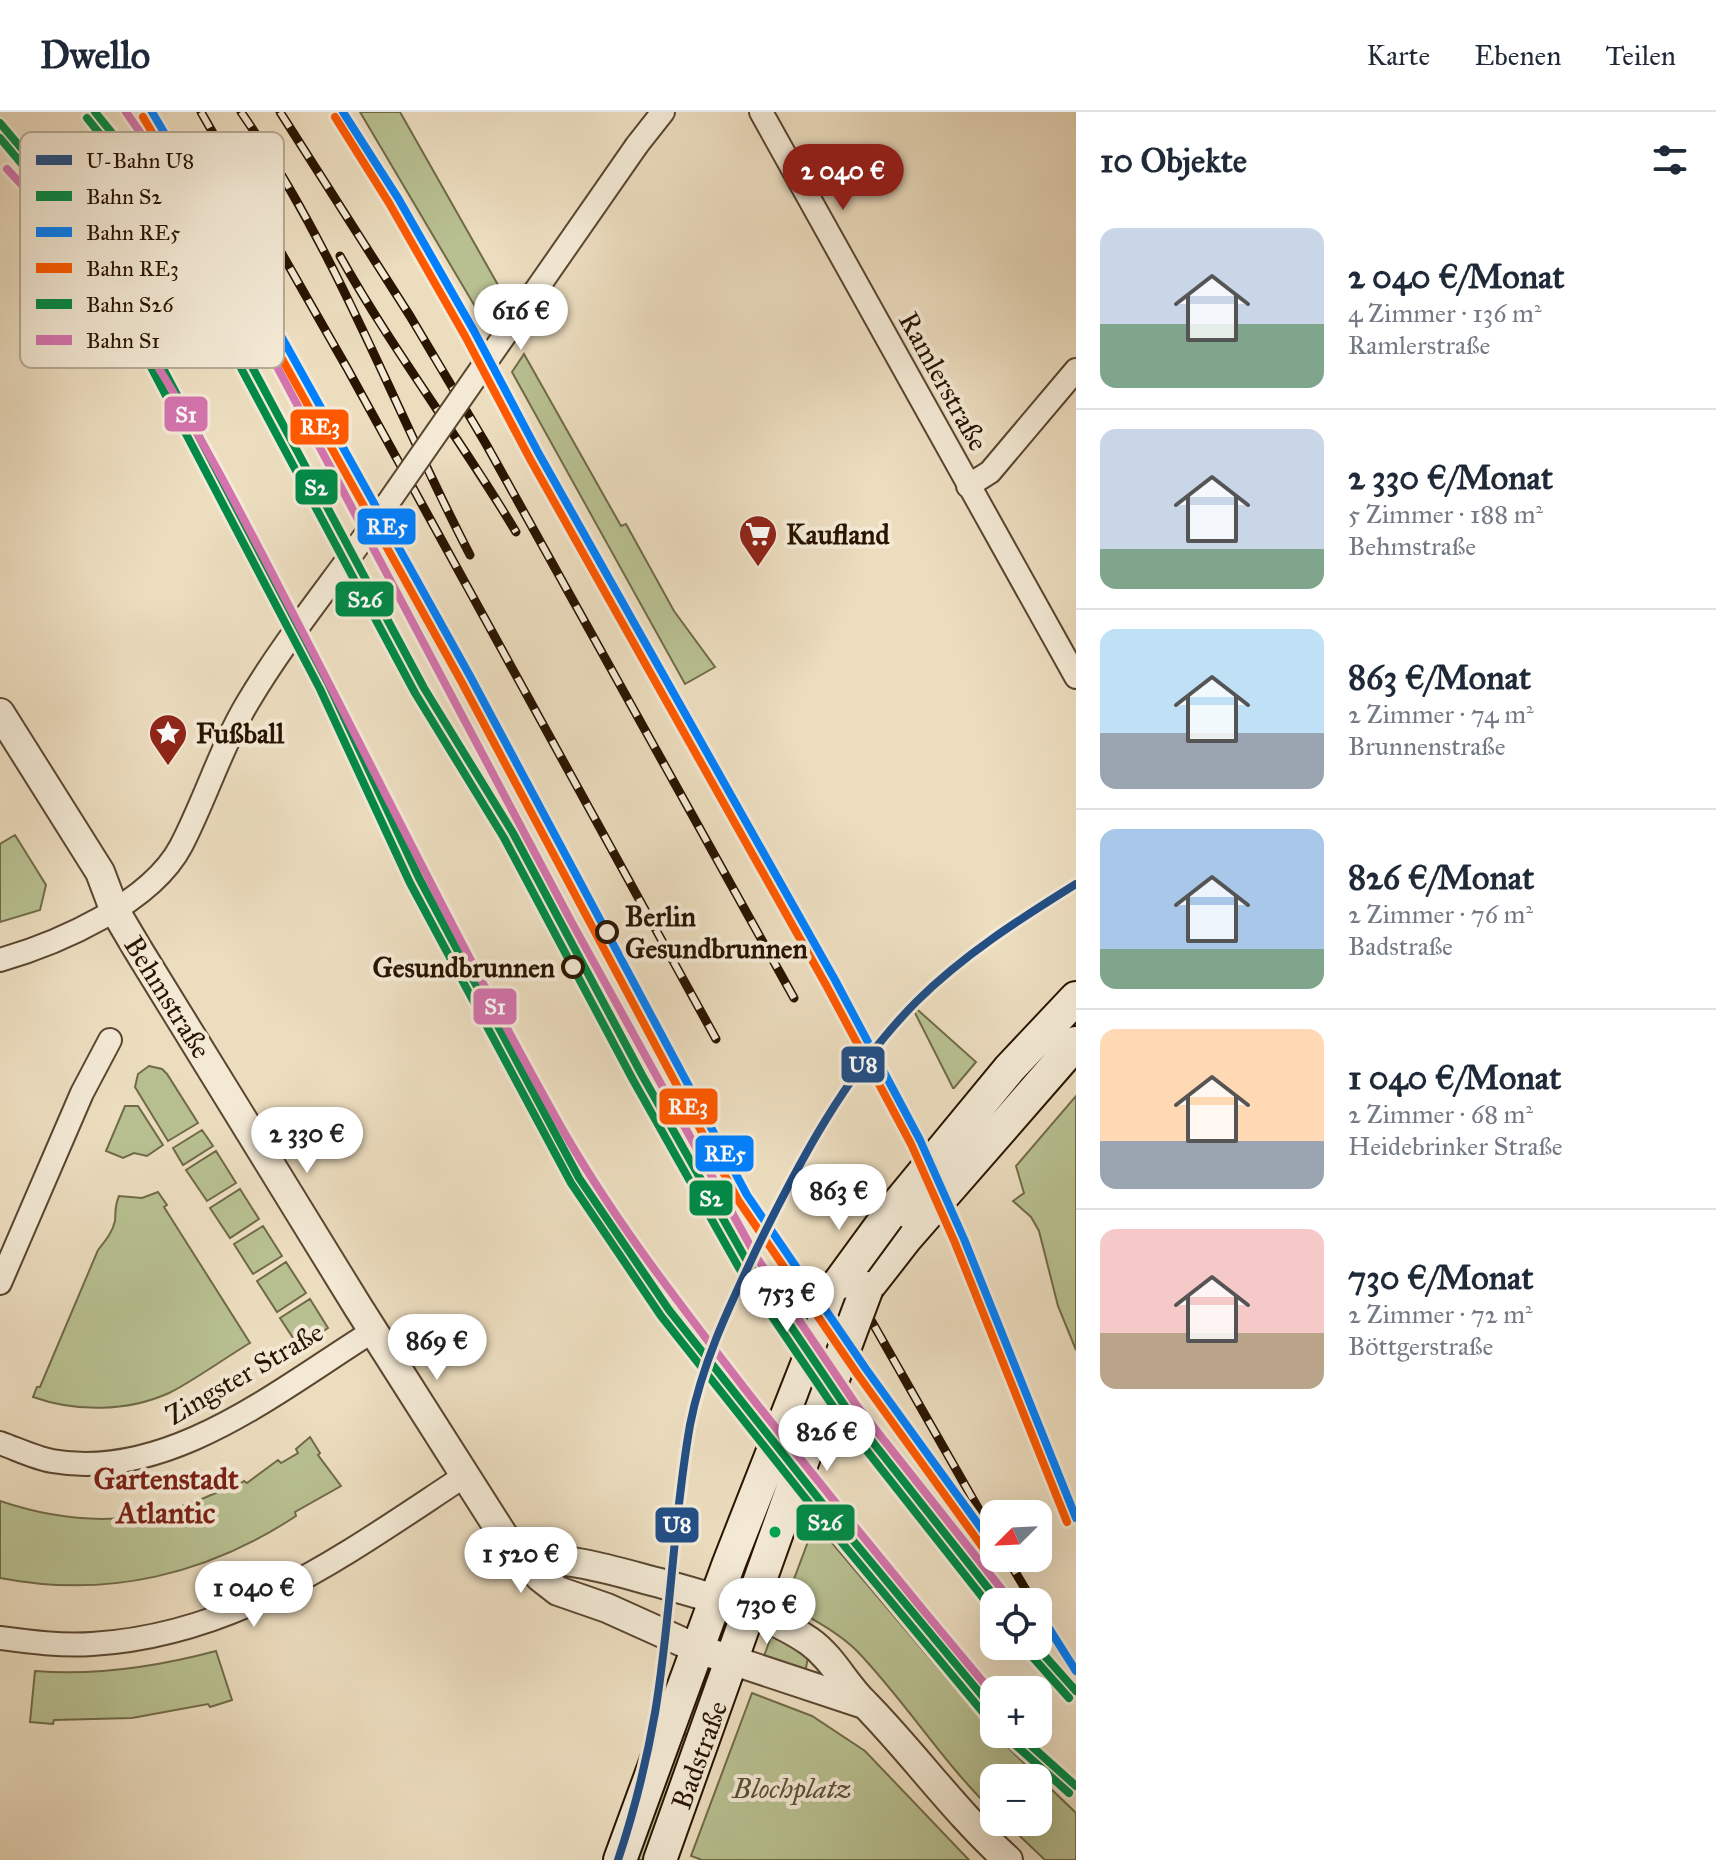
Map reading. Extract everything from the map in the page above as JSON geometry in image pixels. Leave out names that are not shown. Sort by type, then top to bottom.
[{"type":"main road","points":[[853,1286],[865,1243],[1010,1068],[1076,998]]},
{"type":"main road","points":[[853,1286],[906,1238],[1076,1043]]},
{"type":"main road","name":"Badstraße","points":[[620,1860],[716,1600],[772,1461],[853,1286]]},
{"type":"main road","name":"Badstraße","points":[[660,1860],[792,1487],[853,1286]]},
{"type":"street","points":[[0,960],[72,935],[114,909],[156,877],[180,850],[246,705],[259,685],[663,112]]},
{"type":"street","name":"Ramlerstraße","points":[[761,112],[1076,677]]},
{"type":"street","points":[[968,486],[990,472],[1076,370]]},
{"type":"street","name":"Behmstraße","points":[[0,713],[100,872],[114,909],[373,1331],[503,1535],[540,1577],[558,1591],[607,1608],[698,1649],[864,1704]]},
{"type":"street","points":[[0,1283],[82,1093],[110,1040]]},
{"type":"street","name":"Zingster Straße","points":[[0,1443],[51,1461],[101,1464],[142,1458],[177,1447],[216,1429],[373,1331]]},
{"type":"street","points":[[0,1638],[57,1645],[100,1644],[145,1638],[209,1622],[294,1585],[466,1475]]},
{"type":"street","points":[[526,1559],[545,1558],[594,1566],[716,1600],[772,1621],[809,1642],[837,1666],[864,1704],[892,1730],[928,1778],[1008,1860]]},
{"type":"green space","points":[[360,112],[400,112],[502,292],[483,320]]},
{"type":"green space","points":[[524,354],[621,526],[626,524],[674,611],[715,667],[685,684],[512,372]]},
{"type":"green space","points":[[15,835],[46,885],[40,910],[0,922],[0,844]]},
{"type":"green space","points":[[910,1003],[976,1062],[954,1088],[953,1088]]},
{"type":"green space","points":[[149,1066],[162,1069],[167,1074],[198,1123],[168,1141],[135,1087],[138,1074]]},
{"type":"green space","points":[[1076,1096],[1076,1350],[1058,1306],[1039,1231],[1031,1217],[1013,1201],[1024,1193],[1016,1166]]},
{"type":"green space","points":[[125,1106],[138,1106],[163,1145],[147,1156],[134,1153],[123,1158],[106,1151]]},
{"type":"green space","points":[[202,1130],[213,1146],[183,1165],[173,1148]]},
{"type":"green space","points":[[216,1151],[236,1183],[207,1201],[186,1170]]},
{"type":"green space","points":[[240,1189],[259,1219],[230,1238],[210,1208]]},
{"type":"green space","points":[[158,1192],[167,1205],[164,1207],[250,1343],[178,1389],[136,1404],[83,1407],[33,1397],[98,1250],[112,1230],[119,1196],[142,1198]]},
{"type":"green space","points":[[263,1226],[282,1256],[253,1274],[234,1244]]},
{"type":"green space","points":[[286,1262],[306,1293],[277,1312],[257,1281]]},
{"type":"green space","points":[[310,1299],[328,1328],[299,1347],[280,1318]]},
{"type":"green space","points":[[310,1437],[320,1453],[318,1455],[341,1486],[295,1512],[296,1516],[228,1553],[156,1577],[118,1583],[40,1584],[0,1578],[0,1501],[59,1516],[88,1519],[145,1515],[174,1509],[232,1485],[234,1488],[244,1481],[247,1483],[278,1460],[281,1463],[298,1453],[296,1449]]},
{"type":"green space","points":[[815,1523],[980,1717],[980,1748],[1009,1748],[1025,1764],[980,1764],[980,1798],[857,1651],[832,1631],[785,1603]]},
{"type":"green space","points":[[772,1634],[808,1657],[806,1668],[801,1671],[763,1659]]},
{"type":"green space","points":[[216,1651],[232,1700],[210,1707],[208,1704],[132,1718],[54,1720],[53,1724],[30,1722],[35,1671],[126,1669]]},
{"type":"green space","name":"Blochplatz","points":[[752,1693],[812,1716],[865,1751],[969,1860],[702,1860],[691,1856]]},
{"type":"green space","points":[[680,1732],[692,1737],[644,1860],[632,1860]]},
{"type":"green space","points":[[1052,1790],[1076,1813],[1076,1860],[1045,1860],[1020,1836],[1052,1836]]},
{"type":"railway","points":[[201,112],[212,132]]},
{"type":"railway","points":[[241,112],[254,132]]},
{"type":"railway","points":[[280,112],[410,316],[486,444],[794,998]]},
{"type":"railway","points":[[344,112],[355,130]]},
{"type":"railway","points":[[284,181],[363,330],[470,555]]},
{"type":"railway","points":[[340,256],[516,532]]},
{"type":"railway","points":[[284,258],[716,1039]]},
{"type":"railway","points":[[839,1264],[980,1511]]},
{"type":"railway","points":[[1015,1572],[1025,1588]]},
{"type":"metro line","name":"U8","points":[[618,1860],[639,1788],[655,1713],[690,1425],[709,1357],[746,1271],[789,1184],[826,1120],[891,1029],[934,985],[973,953],[1076,884]]},
{"type":"rail line","name":"S2","points":[[95,112],[111,132]]},
{"type":"rail line","name":"S1","points":[[126,112],[140,132]]},
{"type":"rail line","name":"RE5","points":[[152,112],[164,132]]},
{"type":"rail line","name":"RE5","points":[[343,112],[398,198],[474,331],[539,454],[835,980],[920,1140],[964,1239],[1076,1518]]},
{"type":"rail line","name":"RE3","points":[[143,117],[152,132]]},
{"type":"rail line","name":"RE3","points":[[335,117],[389,203],[465,336],[530,459],[826,985],[911,1144],[955,1243],[1067,1522]]},
{"type":"rail line","name":"S26","points":[[87,118],[98,132]]},
{"type":"rail line","name":"S2","points":[[0,123],[20,147]]},
{"type":"rail line","name":"S26","points":[[0,138],[20,162]]},
{"type":"rail line","name":"S1","points":[[7,169],[20,183]]},
{"type":"rail line","name":"RE5","points":[[284,341],[470,676],[747,1195],[866,1369],[980,1527]]},
{"type":"rail line","name":"RE3","points":[[284,362],[461,681],[738,1200],[858,1375],[980,1544]]},
{"type":"rail line","name":"S26","points":[[151,368],[320,689],[410,883],[571,1183],[661,1316],[818,1514],[980,1709]]},
{"type":"rail line","name":"S1","points":[[158,368],[258,547],[487,991],[577,1154],[695,1324],[868,1543],[980,1678]]},
{"type":"rail line","name":"S2","points":[[163,368],[329,685],[419,878],[579,1178],[669,1310],[826,1508],[980,1693]]},
{"type":"rail line","name":"S26","points":[[241,368],[415,693],[504,838],[633,1080],[739,1268],[841,1418],[980,1594]]},
{"type":"rail line","name":"S2","points":[[253,368],[424,688],[513,833],[642,1075],[748,1263],[849,1412],[988,1588]]},
{"type":"rail line","name":"S1","points":[[278,368],[571,921],[757,1258],[857,1406],[1001,1588]]},
{"type":"rail line","name":"RE5","points":[[1052,1633],[1076,1671]]},
{"type":"rail line","name":"S26","points":[[1035,1660],[1069,1698]]},
{"type":"rail line","name":"S2","points":[[1048,1660],[1076,1691]]},
{"type":"rail line","name":"S26","points":[[1019,1748],[1069,1793]]},
{"type":"rail line","name":"S2","points":[[1034,1748],[1076,1786]]},
{"type":"place","name":"Kaufland","points":[[758,568]]},
{"type":"place","name":"Fußball","points":[[168,767]]},
{"type":"place","name":"Berlin Gesundbrunnen","points":[[607,932]]},
{"type":"place","name":"Gesundbrunnen","points":[[573,967]]},
{"type":"district","name":"Gartenstadt Atlantic","points":[[166,1496]]}]
